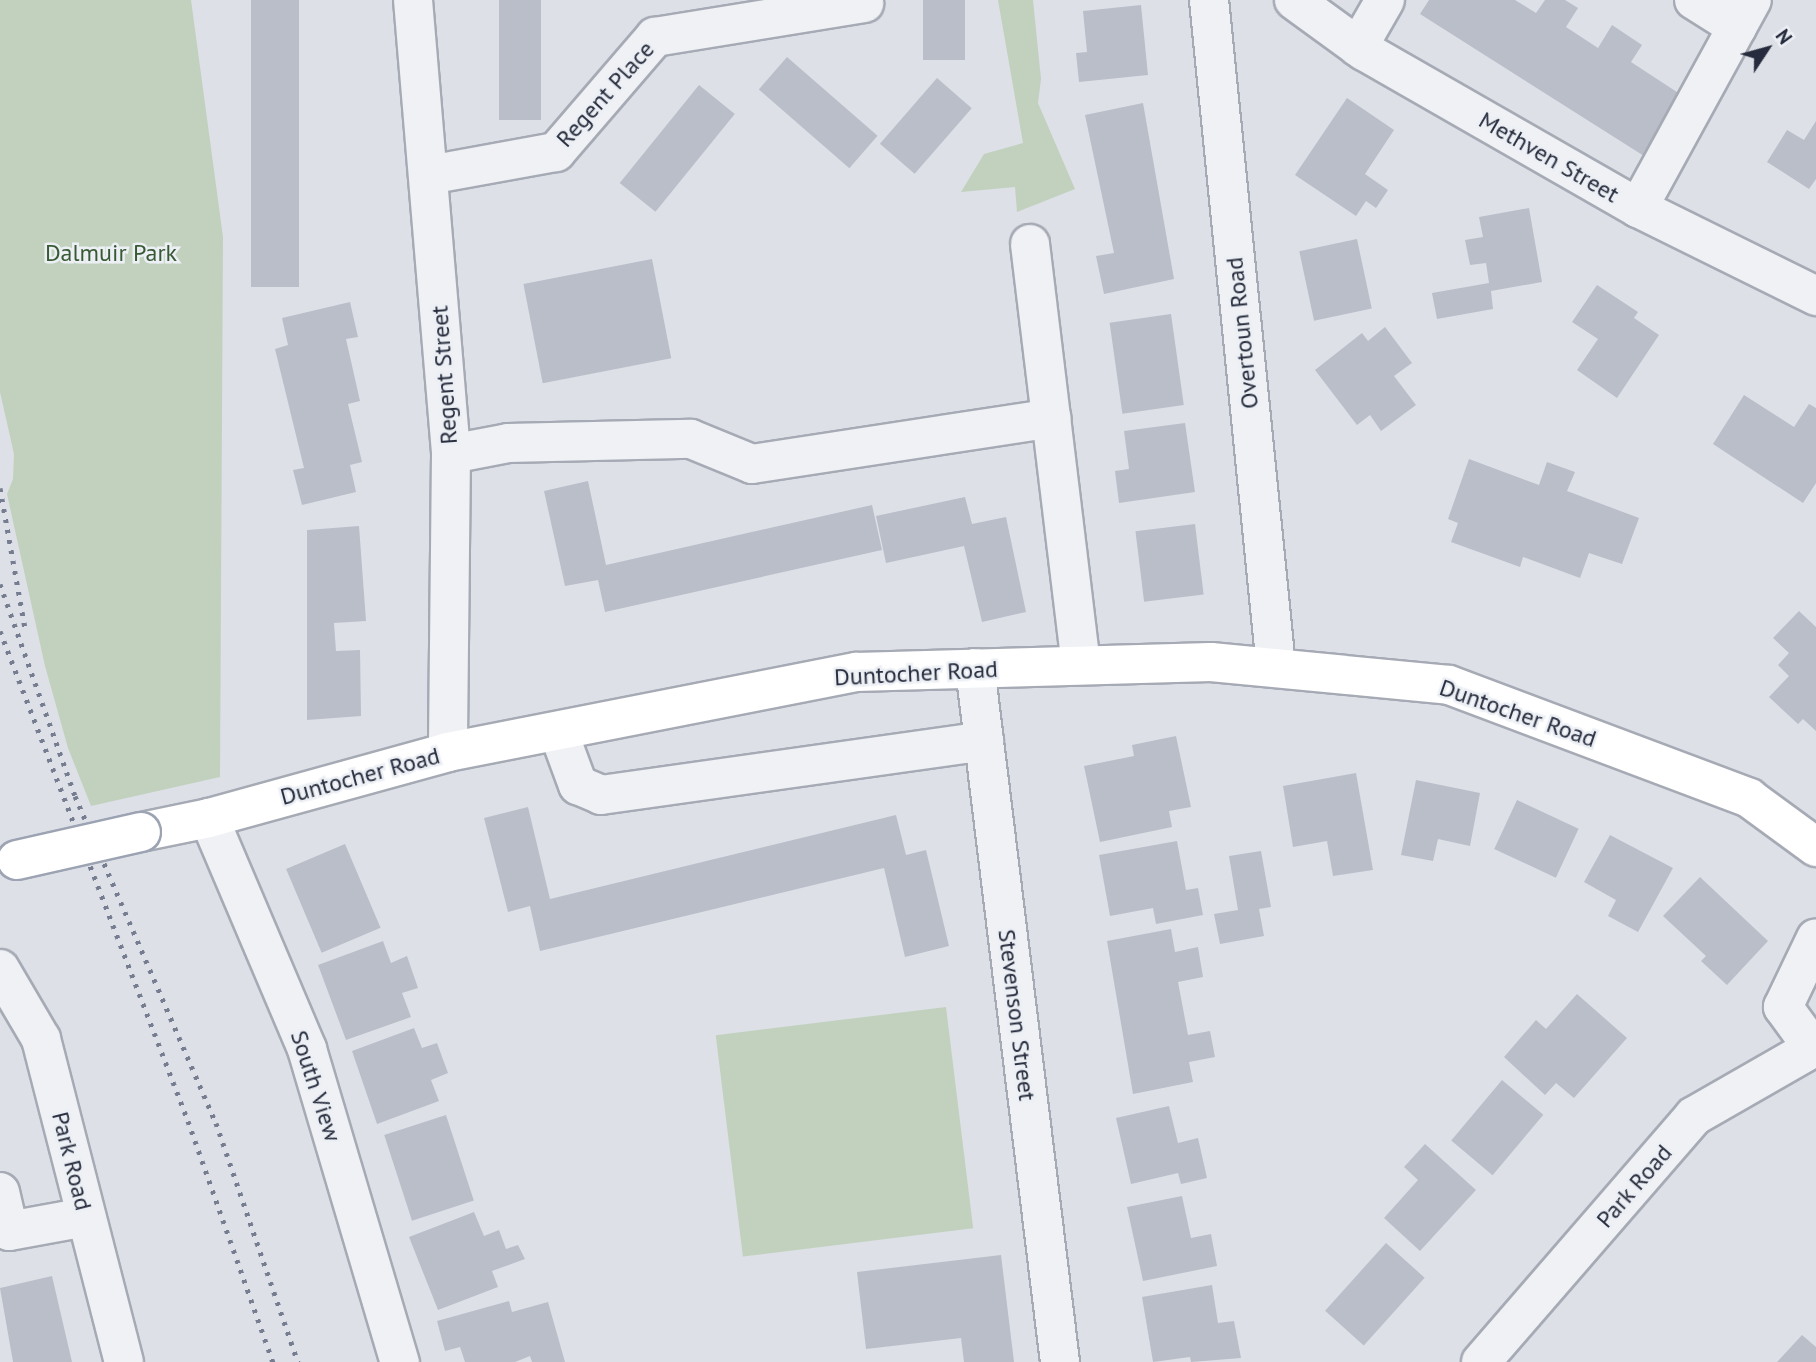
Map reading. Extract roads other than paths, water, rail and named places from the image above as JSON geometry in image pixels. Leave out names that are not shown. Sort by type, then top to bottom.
[{"type":"main road","name":"Duntocher Road","points":[[9,862],[209,818],[448,752],[856,672],[1211,662],[1276,666],[1449,685],[1749,798],[1816,847]]},
{"type":"street","name":"Regent Street","points":[[413,0],[451,454],[448,752]]},
{"type":"street","name":"Overtoun Road","points":[[1209,0],[1276,666]]},
{"type":"street","name":"Methven Street","points":[[1294,0],[1358,47],[1638,208],[1815,297]]},
{"type":"street","points":[[1358,47],[1385,0]]},
{"type":"street","points":[[1638,208],[1744,14],[1694,0]]},
{"type":"street","name":"Regent Place","points":[[429,175],[556,152],[655,37],[864,3]]},
{"type":"street","points":[[1030,244],[1081,665]]},
{"type":"street","points":[[451,454],[508,443],[691,439],[752,464],[1051,418]]},
{"type":"street","name":"Stevenson Street","points":[[975,668],[1060,1362]]},
{"type":"street","points":[[558,731],[578,785],[601,795],[984,741]]},
{"type":"street","name":"South View","points":[[209,818],[307,1049],[400,1362]]},
{"type":"street","points":[[1815,1047],[1783,1007],[1816,938]]},
{"type":"street","name":"Park Road","points":[[0,969],[41,1039],[124,1362]]},
{"type":"street","name":"Park Road","points":[[1481,1362],[1694,1116],[1815,1047]]},
{"type":"street","points":[[0,1192],[9,1231],[86,1217]]},
{"type":"railway","points":[[0,488],[25,629]]},
{"type":"railway","points":[[0,584],[75,796],[216,1123],[298,1362]]},
{"type":"railway","points":[[0,631],[188,1121],[273,1362]]},
{"type":"park label","name":"Dalmuir Park","points":[[111,253]]}]
